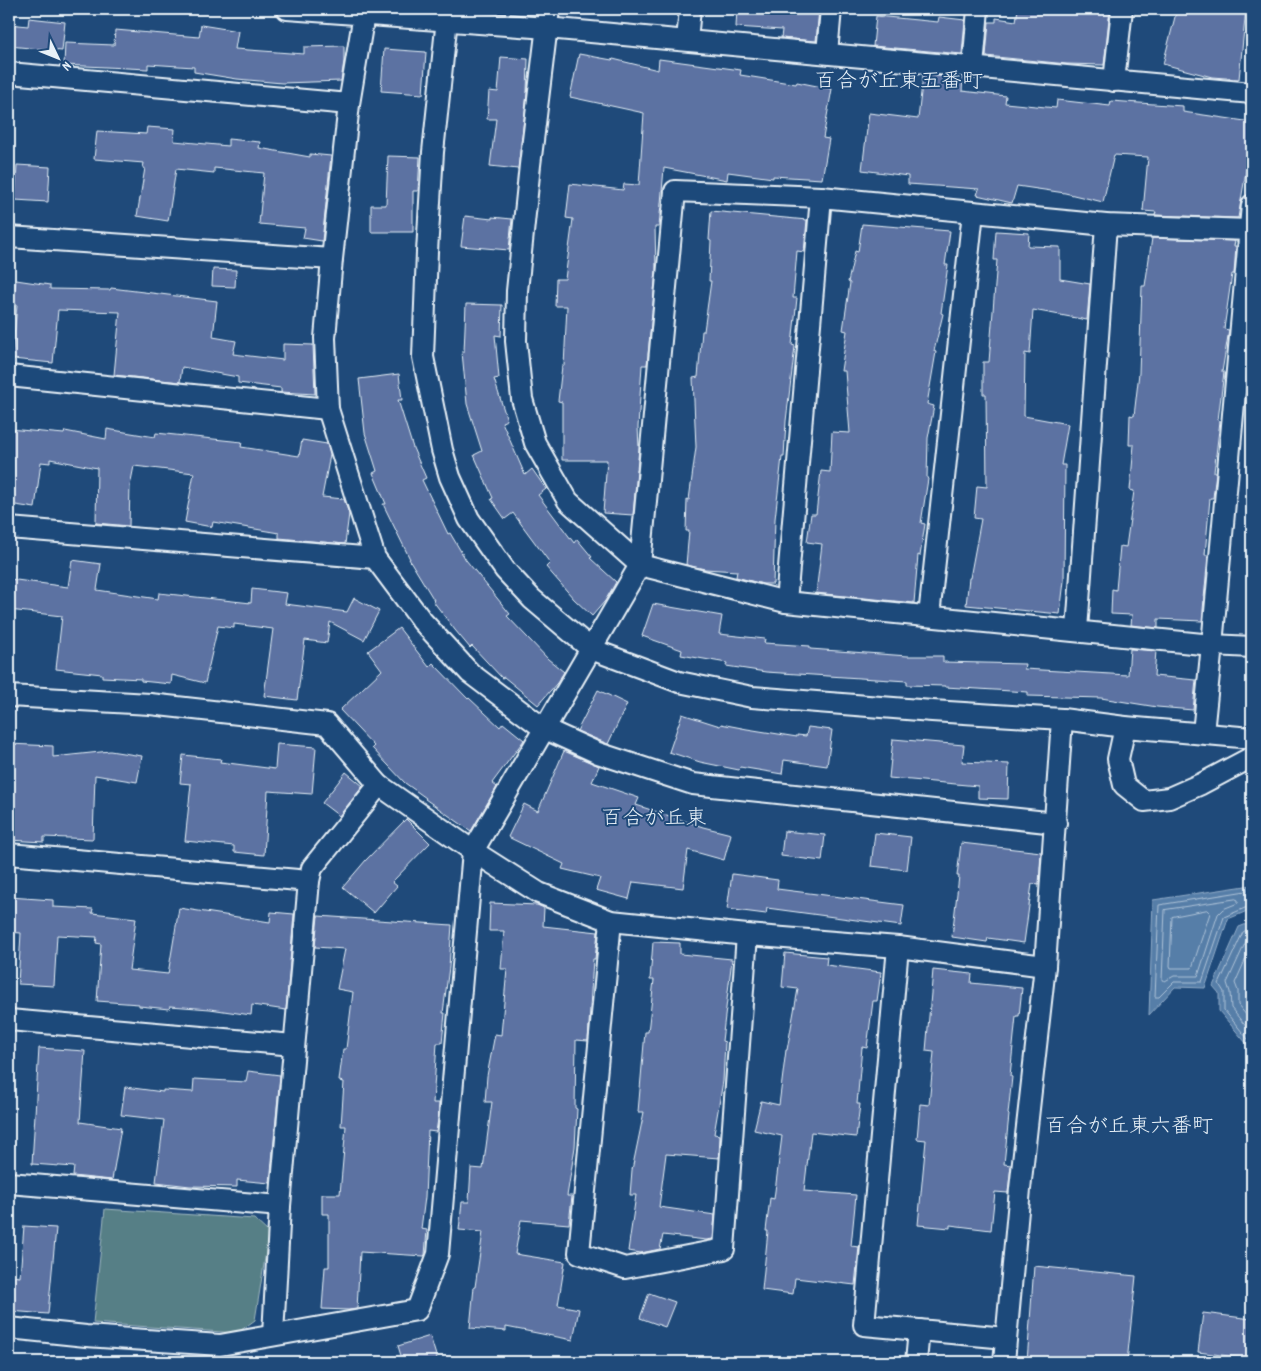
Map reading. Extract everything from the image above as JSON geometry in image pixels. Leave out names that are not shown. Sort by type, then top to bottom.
[{"type":"street","points":[[287,9],[364,14],[448,14],[548,18],[687,40],[1252,93]]},
{"type":"street","points":[[687,40],[690,9]]},
{"type":"street","points":[[827,53],[831,9]]},
{"type":"street","points":[[973,67],[978,9]]},
{"type":"street","points":[[1114,81],[1122,9]]},
{"type":"street","points":[[364,14],[349,104],[332,259],[325,338],[328,409],[376,558],[422,621],[470,673],[543,728],[598,753],[693,784],[1056,823]]},
{"type":"street","points":[[448,14],[433,152],[426,252],[423,358],[442,450],[450,477],[469,518],[505,570],[532,599],[591,649],[679,682],[752,697],[1062,719],[1125,727],[1252,738]]},
{"type":"street","points":[[548,18],[517,292],[516,341],[522,399],[535,443],[568,501],[640,565],[786,602],[1212,645],[1252,646]]},
{"type":"street","points":[[9,73],[349,104]]},
{"type":"street","points":[[9,1328],[86,1336],[220,1345],[417,1310],[438,1254],[473,851],[543,728],[640,565],[675,191],[821,197],[1106,226],[1249,230]]},
{"type":"street","points":[[786,602],[821,197]]},
{"type":"street","points":[[1203,733],[1252,205]]},
{"type":"street","points":[[929,616],[973,212]]},
{"type":"street","points":[[1077,630],[1106,226]]},
{"type":"street","points":[[9,237],[332,259]]},
{"type":"street","points":[[9,376],[328,409]]},
{"type":"street","points":[[9,528],[376,558]]},
{"type":"street","points":[[9,696],[150,704],[327,724],[380,785],[473,851],[539,893],[612,921],[747,935],[898,947],[1045,966]]},
{"type":"street","points":[[1004,1362],[1021,1180],[1045,966],[1062,719]]},
{"type":"street","points":[[1125,727],[1118,759],[1124,784],[1144,802],[1169,798],[1252,758]]},
{"type":"street","points":[[273,1335],[280,1206],[309,881],[312,868],[380,785]]},
{"type":"street","points":[[9,854],[309,881]]},
{"type":"street","points":[[612,921],[579,1253],[624,1268],[724,1249],[747,935]]},
{"type":"street","points":[[898,947],[864,1324],[1006,1338]]},
{"type":"street","points":[[9,1020],[294,1045]]},
{"type":"street","points":[[9,1183],[280,1206]]},
{"type":"street","points":[[916,1362],[919,1330]]},
{"type":"green space","points":[[105,1209],[254,1219],[269,1233],[255,1320],[237,1333],[93,1323]]},
{"type":"water","points":[[1252,885],[1252,909],[1228,919],[1205,988],[1175,987],[1149,1015],[1153,900]]},
{"type":"water","points":[[1252,922],[1252,1050],[1219,1011],[1219,993],[1213,986],[1239,927]]},
{"type":"building","points":[[737,9],[819,9],[816,41],[781,38],[782,30],[736,27]]},
{"type":"building","points":[[1018,9],[1110,9],[1104,65],[1067,64],[986,56],[989,22],[996,22],[996,18],[1016,21]]},
{"type":"building","points":[[1177,9],[1246,9],[1239,79],[1212,77],[1163,64]]},
{"type":"building","points":[[876,16],[938,22],[939,17],[965,20],[962,54],[873,46]]},
{"type":"building","points":[[29,18],[65,22],[62,51],[9,46],[9,24],[28,26]]},
{"type":"building","points":[[201,25],[238,31],[235,49],[304,54],[304,47],[344,46],[341,81],[282,83],[237,79],[194,72],[194,67],[148,64],[148,69],[64,65],[65,43],[114,45],[115,30],[199,37]]},
{"type":"building","points":[[384,49],[426,52],[423,94],[381,91]]},
{"type":"building","points":[[579,54],[613,59],[658,70],[659,59],[741,70],[740,75],[796,84],[797,82],[832,89],[823,138],[829,139],[822,179],[773,176],[773,178],[728,172],[727,180],[664,168],[659,227],[655,227],[656,271],[647,365],[642,365],[638,427],[639,448],[633,515],[603,513],[607,460],[562,460],[562,402],[558,401],[562,366],[564,366],[567,306],[555,306],[556,279],[565,279],[573,219],[566,218],[570,184],[623,190],[624,184],[639,185],[644,113],[570,97]]},
{"type":"building","points":[[501,57],[528,59],[527,94],[518,169],[490,166],[496,119],[487,119],[489,91],[498,92]]},
{"type":"building","points":[[923,75],[963,78],[962,91],[1006,96],[1005,103],[1056,108],[1057,100],[1110,106],[1111,101],[1183,106],[1183,112],[1252,122],[1252,136],[1238,218],[1155,215],[1156,212],[1143,211],[1148,157],[1114,155],[1103,202],[1065,193],[1017,186],[1012,203],[977,195],[979,189],[908,184],[908,176],[862,170],[869,113],[918,119]]},
{"type":"building","points":[[147,127],[175,129],[174,141],[228,146],[228,139],[260,142],[259,148],[310,157],[310,154],[331,156],[322,241],[303,238],[305,228],[259,224],[264,173],[214,168],[214,173],[176,169],[168,221],[137,216],[145,168],[143,168],[144,163],[94,159],[97,131],[146,134]]},
{"type":"building","points":[[388,156],[420,157],[418,191],[413,191],[413,232],[371,232],[371,205],[386,205]]},
{"type":"building","points":[[17,165],[50,167],[48,202],[15,200]]},
{"type":"building","points":[[711,211],[807,220],[804,252],[797,251],[793,298],[797,298],[792,345],[795,346],[786,421],[784,457],[782,457],[775,519],[773,584],[763,584],[736,577],[737,571],[705,569],[686,565],[689,531],[686,531],[687,499],[689,500],[696,447],[693,378],[698,377],[702,331],[704,331],[711,281],[709,281],[711,241],[709,240]]},
{"type":"building","points":[[465,216],[512,219],[509,250],[461,246]]},
{"type":"building","points":[[862,224],[950,231],[945,265],[948,265],[941,313],[943,314],[934,351],[936,352],[927,404],[934,406],[928,438],[928,479],[921,523],[925,524],[920,556],[918,555],[914,603],[816,593],[822,544],[807,542],[811,514],[816,514],[821,471],[830,472],[832,432],[850,433],[845,371],[841,371],[847,331],[843,330],[850,283],[848,282],[855,251],[858,252]]},
{"type":"building","points":[[996,231],[1029,233],[1028,246],[1060,247],[1060,279],[1090,284],[1087,320],[1033,310],[1030,354],[1025,353],[1024,416],[1068,424],[1061,465],[1065,465],[1064,581],[1060,614],[966,605],[969,578],[981,519],[974,518],[977,486],[987,487],[986,394],[983,394],[983,362],[989,362],[997,260],[994,260]]},
{"type":"building","points":[[1152,238],[1235,241],[1234,246],[1236,246],[1234,274],[1232,274],[1224,329],[1229,330],[1222,372],[1224,372],[1214,472],[1216,472],[1213,498],[1210,498],[1205,555],[1208,555],[1202,621],[1158,619],[1158,628],[1131,625],[1132,615],[1111,614],[1112,589],[1116,590],[1120,546],[1126,547],[1134,491],[1130,490],[1134,445],[1129,445],[1130,415],[1134,416],[1139,373],[1142,286],[1145,286]]},
{"type":"building","points":[[213,269],[236,270],[235,287],[212,286]]},
{"type":"building","points":[[16,280],[50,285],[50,289],[110,290],[111,288],[217,301],[213,337],[236,341],[233,354],[283,360],[283,344],[313,345],[315,394],[281,392],[281,388],[238,383],[238,377],[182,367],[180,382],[114,375],[120,312],[58,310],[53,363],[12,359],[17,305],[13,304]]},
{"type":"building","points":[[466,304],[502,305],[501,336],[495,335],[499,378],[494,379],[507,420],[502,422],[525,475],[532,469],[546,489],[538,495],[574,543],[577,539],[592,557],[590,558],[616,582],[605,601],[592,616],[546,567],[550,563],[513,513],[505,519],[491,499],[493,498],[474,455],[482,451],[467,404],[462,352],[464,352]]},
{"type":"building","points":[[399,374],[402,400],[398,400],[413,448],[426,478],[422,480],[448,534],[450,533],[466,560],[510,614],[507,616],[548,659],[564,672],[538,705],[504,677],[502,678],[472,646],[470,648],[455,630],[433,601],[409,559],[383,504],[386,504],[373,473],[377,471],[365,433],[359,379]]},
{"type":"building","points":[[9,429],[64,434],[65,431],[106,439],[107,429],[155,437],[156,433],[242,442],[241,447],[299,456],[302,440],[327,444],[330,455],[322,497],[344,499],[349,514],[345,544],[279,538],[279,533],[213,522],[212,527],[185,522],[194,473],[134,466],[130,486],[129,526],[96,523],[97,468],[50,459],[50,463],[41,462],[35,508],[9,504]]},
{"type":"building","points":[[72,560],[101,564],[97,590],[158,599],[159,593],[251,603],[252,589],[287,593],[285,604],[347,612],[354,598],[379,611],[364,640],[330,622],[327,643],[305,640],[297,700],[264,696],[273,629],[234,624],[234,628],[218,626],[205,683],[172,675],[171,684],[141,681],[141,679],[102,677],[102,674],[56,669],[62,616],[9,610],[9,579],[68,587]]},
{"type":"building","points":[[653,604],[722,616],[719,634],[765,639],[764,643],[810,646],[810,649],[908,656],[943,656],[943,662],[1025,664],[1024,669],[1128,675],[1130,649],[1156,651],[1154,676],[1196,680],[1193,710],[1157,707],[1101,698],[1028,696],[1028,692],[907,685],[907,681],[766,672],[726,666],[727,663],[681,655],[682,650],[642,636]]},
{"type":"building","points":[[399,628],[429,667],[433,663],[468,699],[500,727],[503,723],[524,740],[492,783],[497,787],[471,831],[405,783],[340,710],[382,670],[368,651]]},
{"type":"building","points":[[598,690],[627,704],[608,744],[577,731]]},
{"type":"building","points":[[682,714],[720,726],[721,724],[797,737],[797,735],[806,736],[808,727],[832,730],[827,766],[784,760],[782,774],[740,767],[739,770],[700,762],[669,752]]},
{"type":"building","points":[[893,739],[964,745],[962,762],[1009,764],[1008,799],[978,798],[978,786],[889,778]]},
{"type":"building","points":[[9,744],[53,746],[53,757],[110,751],[142,756],[137,782],[95,775],[93,839],[44,837],[44,842],[9,840]]},
{"type":"building","points":[[277,744],[316,747],[312,794],[268,791],[264,855],[234,852],[234,846],[185,841],[191,784],[180,783],[183,755],[221,759],[220,762],[275,769]]},
{"type":"building","points":[[564,751],[599,766],[592,782],[639,798],[636,805],[731,834],[724,860],[688,850],[683,888],[633,882],[629,899],[596,890],[600,878],[562,869],[564,864],[508,837],[524,804],[538,811]]},
{"type":"building","points":[[346,772],[363,786],[339,816],[322,803]]},
{"type":"building","points":[[406,819],[430,843],[392,882],[397,886],[374,913],[343,887]]},
{"type":"building","points":[[784,831],[825,835],[822,861],[781,856]]},
{"type":"building","points":[[875,833],[911,837],[907,870],[871,866]]},
{"type":"building","points":[[961,843],[1041,852],[1039,885],[1032,884],[1024,943],[988,938],[987,942],[952,937]]},
{"type":"building","points":[[732,874],[778,880],[777,889],[904,905],[901,926],[767,908],[766,914],[727,909]]},
{"type":"building","points":[[9,897],[53,900],[53,907],[93,909],[92,913],[136,918],[129,970],[168,974],[179,908],[270,922],[271,912],[294,914],[286,1010],[252,1005],[251,1015],[210,1009],[170,1006],[169,1009],[139,1006],[139,1004],[97,1001],[101,944],[96,943],[97,937],[57,935],[54,986],[18,984],[21,933],[9,932]]},
{"type":"building","points":[[490,903],[537,905],[544,908],[543,926],[598,932],[595,959],[593,959],[588,1041],[576,1040],[575,1108],[577,1109],[575,1147],[567,1196],[572,1196],[569,1224],[521,1220],[515,1254],[565,1262],[558,1305],[579,1309],[573,1340],[506,1327],[506,1331],[470,1328],[474,1287],[483,1232],[459,1230],[462,1202],[469,1202],[471,1168],[483,1169],[492,1102],[485,1102],[487,1076],[495,1034],[501,1035],[507,969],[501,969],[504,931],[489,931]]},
{"type":"building","points":[[318,916],[452,925],[443,1013],[445,1013],[442,1043],[437,1043],[433,1103],[439,1103],[438,1119],[436,1132],[428,1131],[425,1197],[421,1229],[427,1230],[425,1255],[360,1252],[357,1309],[348,1310],[322,1309],[325,1267],[329,1267],[329,1214],[322,1214],[322,1194],[340,1194],[346,1126],[341,1126],[344,1082],[339,1081],[343,1049],[346,1049],[353,992],[337,989],[345,949],[315,947]]},
{"type":"building","points":[[653,942],[680,943],[680,954],[732,959],[722,1041],[725,1042],[723,1081],[714,1134],[720,1135],[719,1158],[666,1154],[659,1207],[715,1215],[713,1239],[706,1240],[663,1235],[660,1249],[641,1253],[628,1251],[636,1195],[630,1195],[632,1170],[644,1112],[638,1112],[645,1032],[648,1032],[654,980],[650,980]]},
{"type":"building","points":[[785,953],[827,957],[826,965],[881,972],[877,1001],[873,1001],[867,1048],[862,1047],[857,1104],[860,1104],[856,1137],[811,1132],[804,1191],[856,1195],[851,1246],[859,1247],[855,1285],[795,1278],[793,1294],[762,1290],[770,1198],[774,1199],[782,1136],[754,1130],[761,1101],[779,1105],[786,1050],[798,989],[782,987]]},
{"type":"building","points":[[933,970],[972,974],[971,983],[1022,988],[1019,1016],[1016,1016],[1010,1076],[1012,1077],[1004,1164],[1011,1165],[1008,1193],[995,1192],[991,1230],[950,1225],[950,1228],[918,1225],[926,1140],[917,1139],[920,1104],[929,1105],[934,1052],[926,1051]]},
{"type":"building","points":[[39,1048],[85,1051],[80,1122],[121,1128],[112,1180],[73,1176],[74,1167],[32,1164]]},
{"type":"building","points":[[248,1071],[280,1075],[270,1183],[237,1180],[237,1187],[190,1186],[156,1182],[164,1120],[121,1115],[125,1087],[163,1092],[163,1090],[193,1092],[194,1079],[246,1082]]},
{"type":"building","points":[[24,1226],[56,1228],[48,1314],[9,1311],[11,1276],[20,1277]]},
{"type":"building","points":[[1034,1266],[1136,1276],[1127,1362],[1027,1362]]},
{"type":"building","points":[[649,1293],[675,1302],[665,1327],[640,1318]]},
{"type":"building","points":[[1203,1313],[1252,1319],[1252,1359],[1198,1352]]},
{"type":"building","points":[[430,1336],[438,1362],[403,1362],[398,1346]]},
{"type":"district","name":"百合が丘東五番町","points":[[899,80]]},
{"type":"district","name":"百合が丘東","points":[[654,817]]},
{"type":"district","name":"百合が丘東六番町","points":[[1129,1125]]}]
